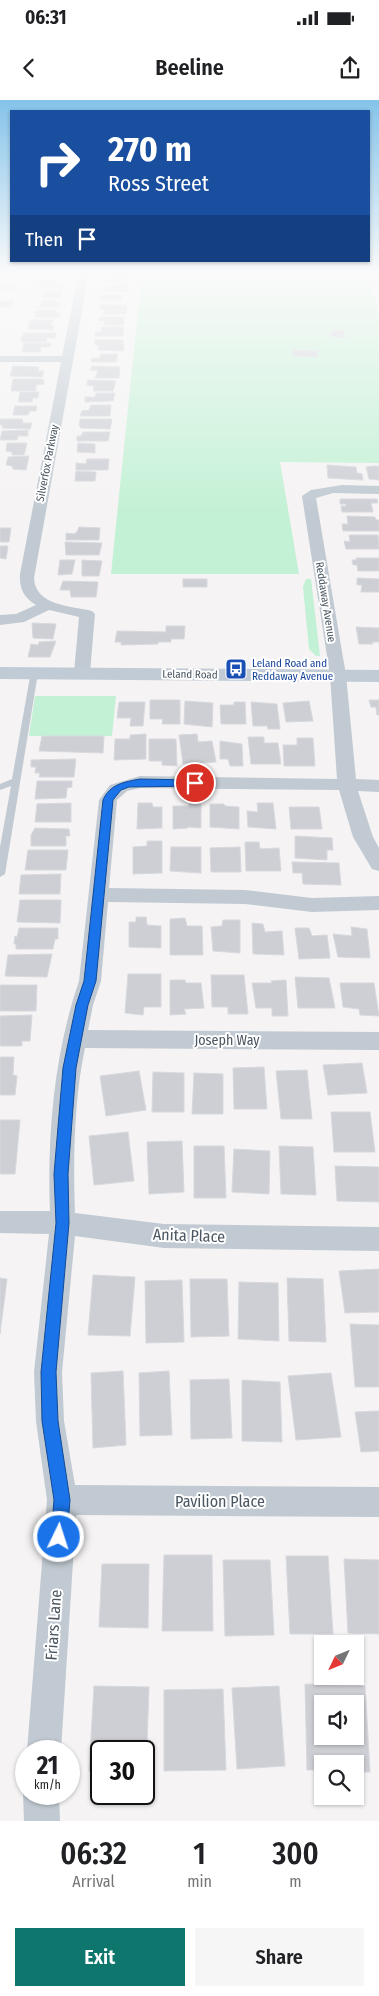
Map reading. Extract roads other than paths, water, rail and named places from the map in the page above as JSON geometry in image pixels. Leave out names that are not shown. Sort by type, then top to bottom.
[{"type":"street","name":"Silverfox Parkway","points":[[68,352],[29,560],[27,586],[29,592],[39,601],[56,608],[87,614],[82,673]]},
{"type":"street","points":[[0,359],[67,359]]},
{"type":"street","name":"Reddaway Avenue","points":[[379,490],[328,490],[314,492],[309,496],[338,676],[347,786],[363,837],[379,864]]},
{"type":"street","points":[[0,620],[19,619],[33,614],[48,605]]},
{"type":"street","name":"Leland Road","points":[[0,673],[379,676]]},
{"type":"street","name":"Friars Lane","points":[[45,1740],[62,1500],[50,1421],[48,1372],[63,1223],[61,1174],[69,1068],[82,1005],[90,981],[108,800],[110,794],[117,788],[140,782],[322,784],[347,786]]},
{"type":"street","points":[[347,786],[379,786]]},
{"type":"street","points":[[99,896],[245,897],[312,905],[379,903]]},
{"type":"street","name":"Joseph Way","points":[[75,1039],[379,1041]]},
{"type":"street","name":"Anita Place","points":[[0,1222],[63,1223],[164,1236],[379,1239]]},
{"type":"street","name":"Pavilion Place","points":[[62,1500],[379,1502]]},
{"type":"street","points":[[42,1805],[42,1821]]},
{"type":"lane","points":[[0,874],[34,673]]},
{"type":"lane","points":[[0,788],[16,780]]},
{"type":"place","name":"Leland Road and Reddaway Avenue","points":[[236,669]]}]
